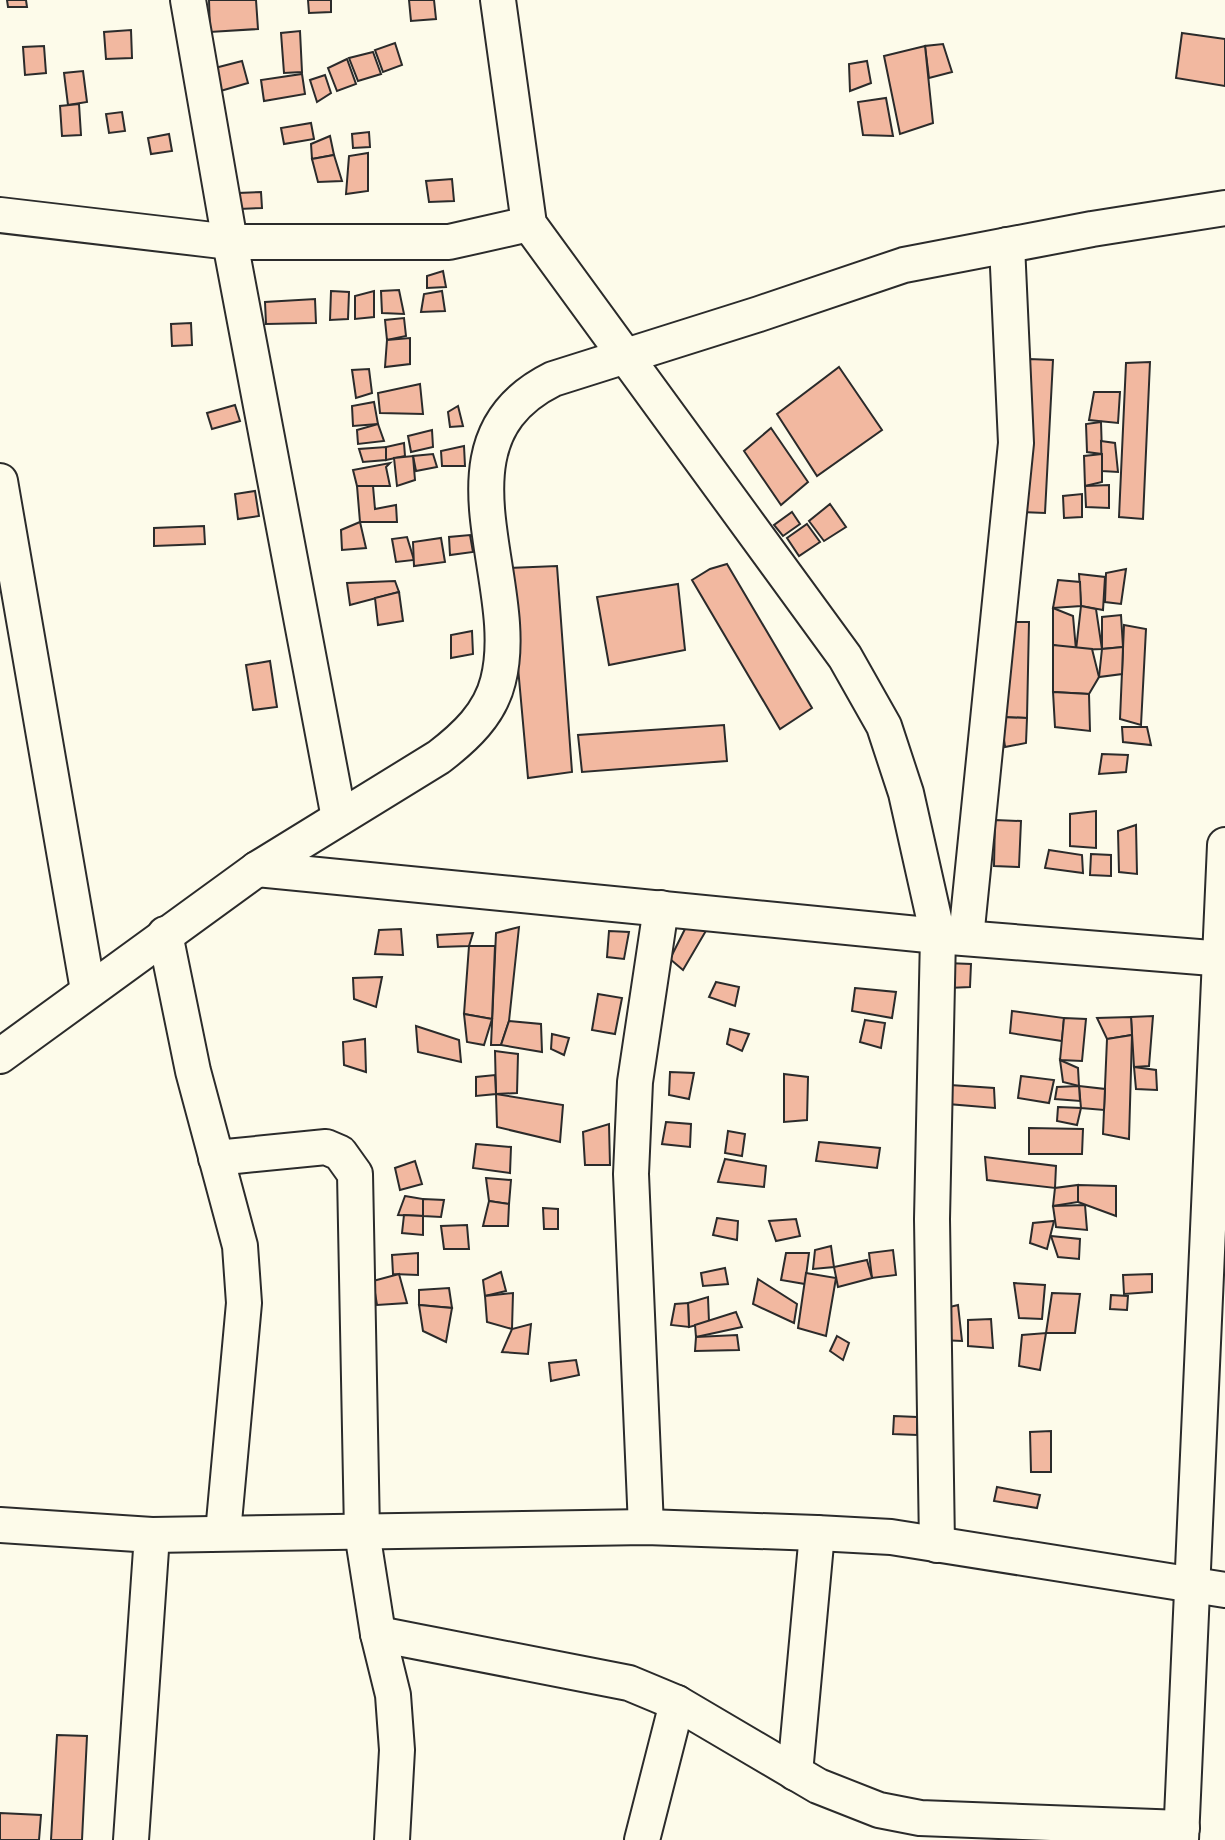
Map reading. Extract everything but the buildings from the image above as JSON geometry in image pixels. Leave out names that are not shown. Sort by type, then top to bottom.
[{"type":"street","points":[[188,0],[230,242],[339,818]]},
{"type":"street","points":[[498,0],[529,224],[845,657],[884,726],[952,937]]},
{"type":"street","points":[[0,1056],[257,869],[439,757],[464,737],[484,713],[498,684],[503,653],[502,622],[484,494],[486,469],[503,423],[537,387],[553,379],[904,265],[1225,208]]},
{"type":"street","points":[[0,215],[230,242],[449,242],[529,224]]},
{"type":"street","points":[[937,1545],[932,1219],[952,937],[1016,443],[1007,245]]},
{"type":"street","points":[[0,481],[88,990]]},
{"type":"street","points":[[378,1634],[629,1683],[677,1703],[818,1786],[879,1810],[920,1818],[1182,1834],[1209,1588],[1225,845]]},
{"type":"street","points":[[257,869],[952,937],[1223,959]]},
{"type":"street","points":[[646,1527],[631,1174],[635,1082],[661,908]]},
{"type":"street","points":[[165,934],[193,1071],[240,1246],[244,1303],[223,1533]]},
{"type":"street","points":[[216,1158],[326,1147],[340,1153],[355,1174],[362,1532],[378,1634],[393,1695],[396,1736],[392,1840]]},
{"type":"street","points":[[0,1525],[152,1535],[646,1527],[817,1533],[891,1537],[1209,1588]]},
{"type":"street","points":[[795,1773],[817,1533]]},
{"type":"street","points":[[131,1840],[152,1535]]},
{"type":"street","points":[[642,1840],[677,1703]]}]
